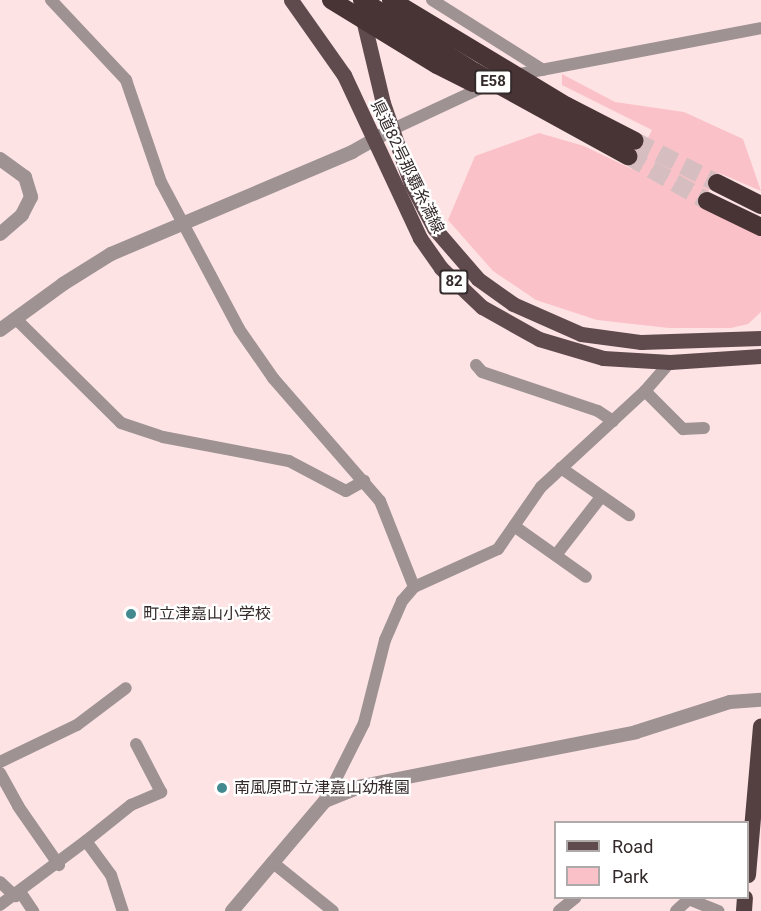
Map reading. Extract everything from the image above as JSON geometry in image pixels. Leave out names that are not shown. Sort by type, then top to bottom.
[{"type":"highway","points":[[331,0],[437,65],[565,114]]},
{"type":"highway","name":"E58","points":[[361,0],[632,149]]},
{"type":"highway","name":"E58","points":[[391,0],[565,114]]},
{"type":"highway","points":[[410,0],[565,114]]},
{"type":"highway","points":[[717,183],[761,205]]},
{"type":"highway","points":[[708,201],[761,227]]},
{"type":"highway","points":[[749,854],[761,727]]},
{"type":"main road","name":"県道82号那覇糸満線","points":[[291,0],[344,75],[404,210],[429,252],[482,307],[518,329],[557,346],[603,358],[669,362],[761,356]]},
{"type":"main road","name":"県道82号那覇糸満線","points":[[361,0],[391,130],[411,184],[434,228],[478,279],[513,304],[581,334],[611,340],[671,342],[761,338]]},
{"type":"street","points":[[51,0],[126,80],[161,182],[184,220],[239,329],[273,378],[364,481],[387,516],[414,587]]},
{"type":"street","points":[[432,0],[543,70]]},
{"type":"street","points":[[0,330],[111,254],[184,220],[373,140],[502,78],[761,28]]},
{"type":"street","points":[[0,159],[25,177],[31,197],[22,215],[0,234]]},
{"type":"street","points":[[15,318],[121,423],[163,437],[289,461],[346,491],[364,481]]},
{"type":"street","points":[[232,911],[326,801],[364,723],[393,618],[414,587],[498,549],[541,488],[645,391],[669,362]]},
{"type":"street","points":[[476,365],[482,372],[598,411],[613,420]]},
{"type":"street","points":[[645,391],[683,429],[704,428]]},
{"type":"street","points":[[561,468],[629,515]]},
{"type":"street","points":[[556,555],[602,496]]},
{"type":"street","points":[[514,526],[586,577]]},
{"type":"street","points":[[0,762],[77,725],[126,688]]},
{"type":"street","points":[[326,801],[362,786],[636,732],[730,702],[761,700]]},
{"type":"street","points":[[0,905],[18,895],[59,865],[131,805],[161,792],[136,744]]},
{"type":"street","points":[[0,773],[18,806],[59,865]]},
{"type":"street","points":[[86,841],[111,874],[123,911]]},
{"type":"street","points":[[272,862],[333,911]]},
{"type":"street","points":[[0,882],[18,895],[33,911]]},
{"type":"street","points":[[558,911],[573,899]]},
{"type":"street","points":[[676,911],[686,899]]},
{"type":"street","points":[[689,899],[719,911]]},
{"type":"green space","points":[[562,74],[615,102],[684,112],[743,139],[761,191],[719,173],[701,204],[761,236],[761,312],[748,324],[731,328],[669,328],[597,320],[536,300],[493,271],[448,220],[475,156],[539,133],[584,146],[632,169],[652,130],[562,85]]},
{"type":"tunnel","points":[[635,141],[717,183]]},
{"type":"tunnel","points":[[628,156],[707,201]]},
{"type":"place","name":"町立津嘉山小学校","points":[[131,614]]},
{"type":"place","name":"南風原町立津嘉山幼稚園","points":[[222,788]]}]
